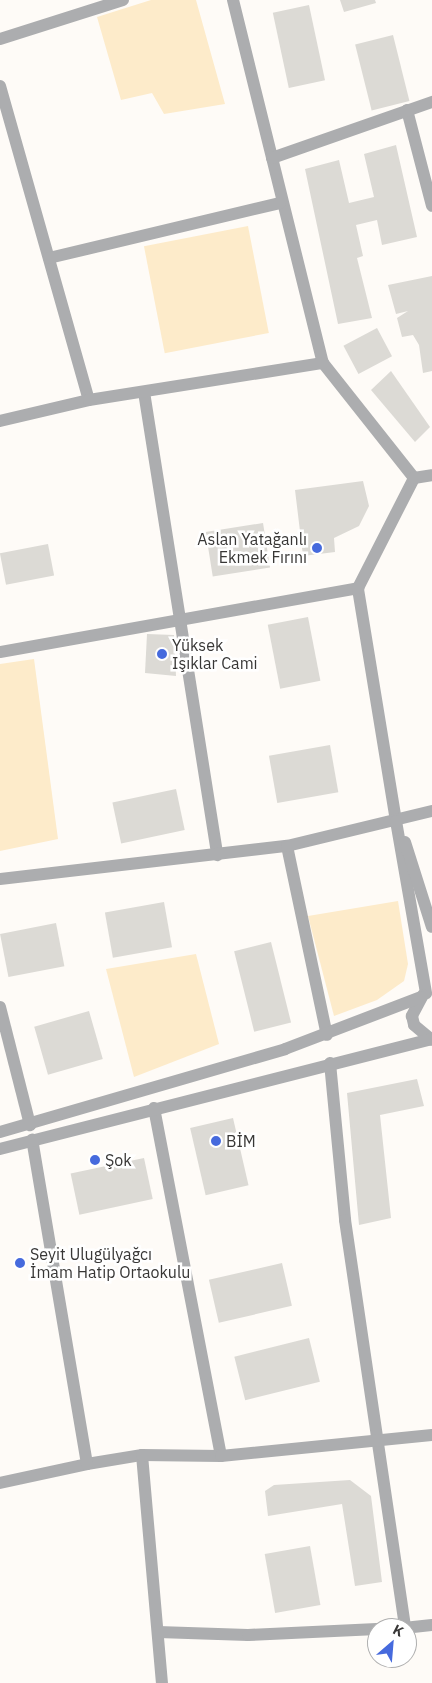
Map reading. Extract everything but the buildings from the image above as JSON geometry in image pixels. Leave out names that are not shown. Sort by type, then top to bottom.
[{"type":"street","points":[[0,39],[122,0]]},
{"type":"street","points":[[233,0],[272,158],[280,203],[323,363],[414,478]]},
{"type":"street","points":[[0,86],[89,400]]},
{"type":"street","points":[[272,158],[432,102]]},
{"type":"street","points":[[407,110],[432,206]]},
{"type":"street","points":[[49,258],[280,203]]},
{"type":"street","points":[[0,421],[89,400],[323,363]]},
{"type":"street","points":[[144,392],[216,855]]},
{"type":"street","points":[[414,478],[432,475]]},
{"type":"street","points":[[0,1149],[330,1063],[430,1040],[412,1016],[426,992],[358,588],[414,478]]},
{"type":"street","points":[[0,652],[358,588]]},
{"type":"street","points":[[0,879],[287,846],[432,811]]},
{"type":"street","points":[[396,821],[432,927]]},
{"type":"street","points":[[287,846],[327,1035]]},
{"type":"street","points":[[0,1132],[30,1125],[327,1035],[426,992]]},
{"type":"street","points":[[0,1007],[30,1125]]},
{"type":"street","points":[[330,1063],[345,1220],[403,1618]]},
{"type":"street","points":[[154,1108],[221,1456]]},
{"type":"street","points":[[32,1140],[87,1464]]},
{"type":"street","points":[[0,1483],[87,1464],[142,1455],[221,1456],[432,1435]]},
{"type":"street","points":[[142,1455],[162,1683]]},
{"type":"street","points":[[417,1627],[432,1625]]},
{"type":"street","points":[[158,1632],[248,1635],[367,1629]]},
{"type":"shaded area","points":[[151,0],[196,0],[225,104],[164,114],[152,93],[121,100],[97,17]]},
{"type":"shaded area","points":[[248,226],[269,333],[165,353],[144,246]]},
{"type":"shaded area","points":[[34,659],[58,839],[0,851],[0,664]]},
{"type":"shaded area","points":[[398,901],[408,964],[404,981],[377,1000],[334,1016],[308,916]]},
{"type":"shaded area","points":[[196,954],[219,1044],[134,1077],[106,969]]},
{"type":"place","name":"Aslan Yatağanlı Ekmek Fırını","points":[[317,548]]},
{"type":"place","name":"Yüksek Işıklar Cami","points":[[162,654]]},
{"type":"place","name":"BİM","points":[[216,1141]]},
{"type":"place","name":"Şok","points":[[95,1160]]},
{"type":"place","name":"Seyit Ulugülyağcı İmam Hatip Ortaokulu","points":[[20,1263]]}]
